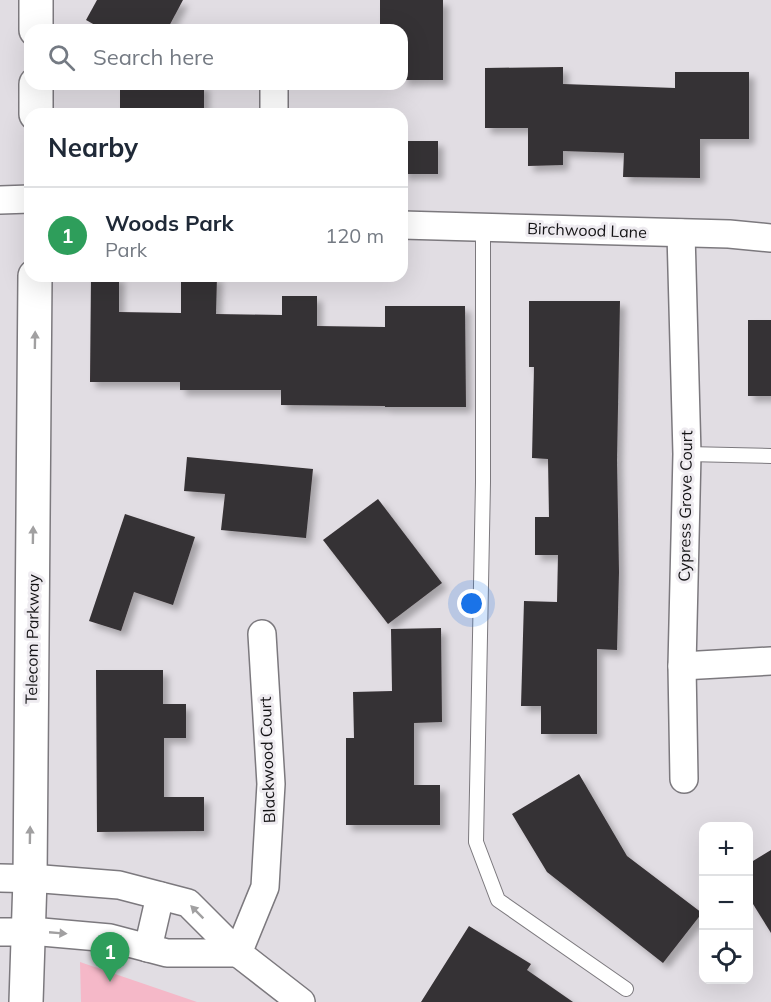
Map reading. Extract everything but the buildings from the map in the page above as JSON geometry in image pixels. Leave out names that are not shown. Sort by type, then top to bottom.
[{"type":"street","points":[[36,0],[36,24]]},
{"type":"street","points":[[36,90],[36,108]]},
{"type":"street","points":[[274,90],[274,108]]},
{"type":"street","points":[[0,200],[24,199]]},
{"type":"street","name":"Birchwood Lane","points":[[408,225],[729,234],[771,238]]},
{"type":"street","name":"Cypress Grove Court","points":[[681,233],[687,453],[682,666],[684,779]]},
{"type":"street","name":"Telecom Parkway","points":[[26,990],[14,932],[35,282]]},
{"type":"street","name":"Blackwood Court","points":[[238,953],[265,887],[271,784],[262,634]]},
{"type":"street","points":[[682,666],[771,661]]},
{"type":"street","points":[[15,879],[119,885],[188,903],[238,953],[301,1002]]},
{"type":"street","points":[[148,948],[160,896]]},
{"type":"street","points":[[14,932],[110,938],[167,953],[238,953]]},
{"type":"lane","points":[[483,227],[483,482],[476,842],[498,900],[626,989]]},
{"type":"lane","points":[[687,453],[771,456]]},
{"type":"shaded area","points":[[80,962],[197,1002],[81,1002]]},
{"type":"place","name":"Woods Park","points":[[110,982]]}]
